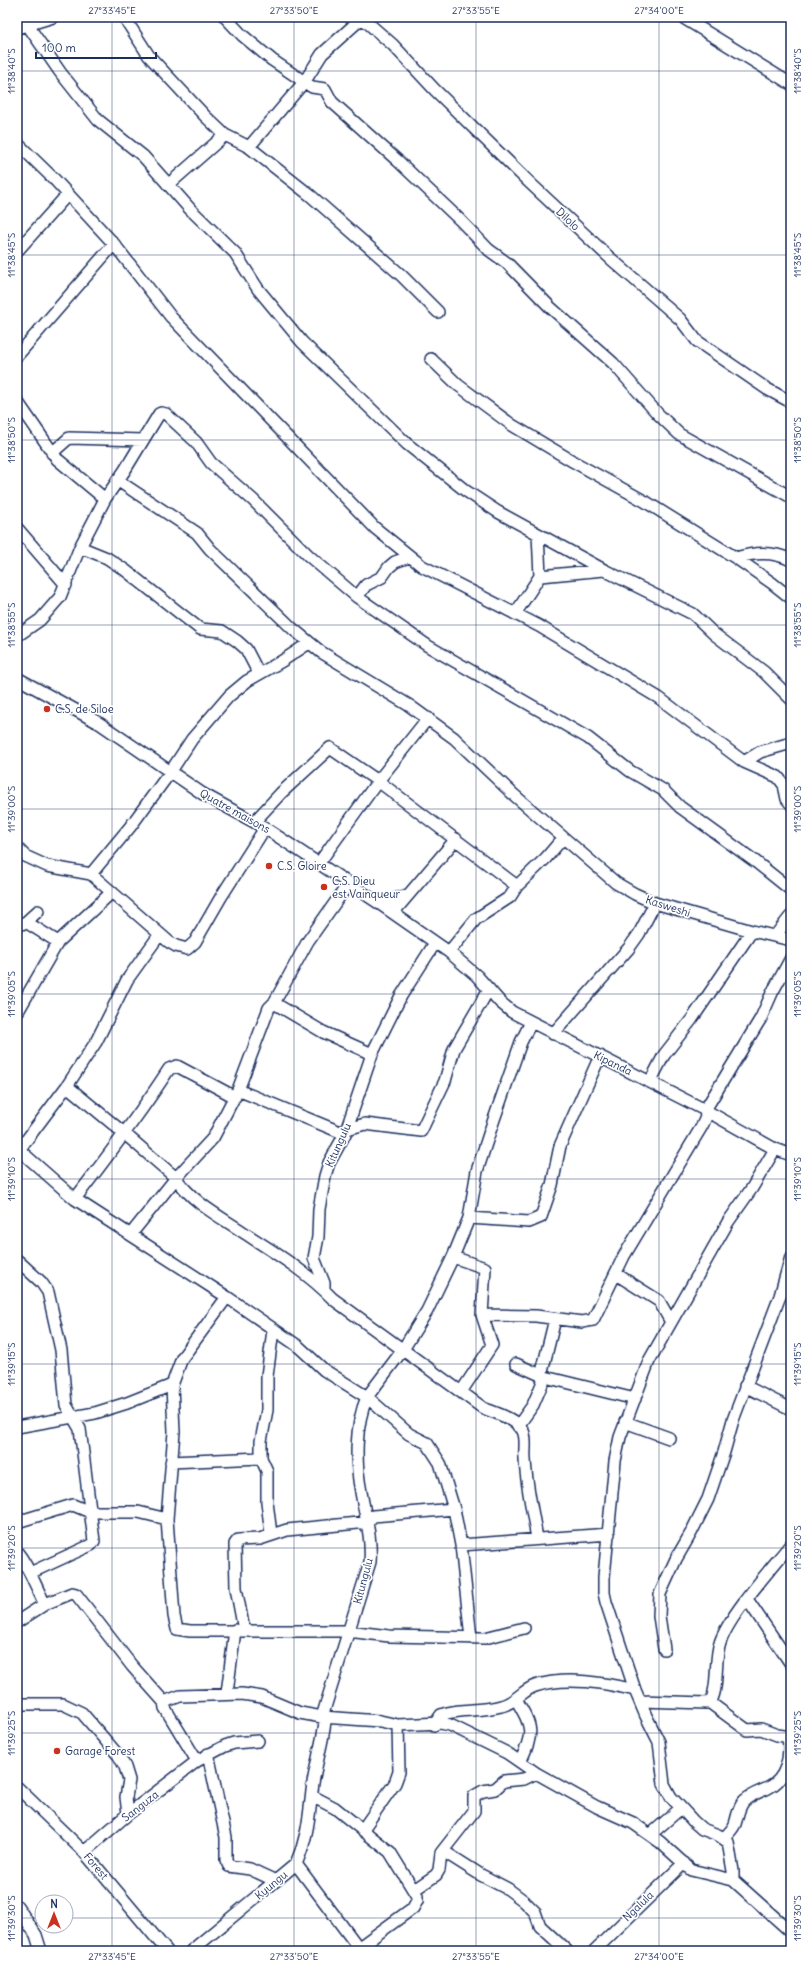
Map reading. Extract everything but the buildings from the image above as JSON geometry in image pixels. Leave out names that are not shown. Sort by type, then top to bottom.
[{"type":"street","points":[[53,17],[22,23],[98,120],[136,149],[190,209],[235,253],[258,289],[302,342],[407,444],[466,491],[498,512],[604,570],[693,614],[714,634],[764,672],[791,699]]},
{"type":"street","points":[[124,17],[149,56],[184,96],[225,135],[249,147],[339,219],[401,275],[438,312]]},
{"type":"street","points":[[224,17],[262,52],[312,86],[325,89],[332,102],[398,161],[489,250],[507,263],[550,307],[613,363],[657,413],[678,434],[791,497]]},
{"type":"street","points":[[249,147],[305,81],[322,54],[361,17]]},
{"type":"street","name":"Dilolo","points":[[361,17],[393,45],[456,112],[536,189],[610,258],[680,319],[697,340],[767,388],[791,402]]},
{"type":"street","points":[[682,17],[791,84]]},
{"type":"street","points":[[168,185],[225,135]]},
{"type":"street","points":[[17,143],[68,194],[114,244],[180,327],[364,518],[409,557],[422,566],[515,614],[659,698],[744,762],[778,777],[784,785],[787,798],[791,804]]},
{"type":"street","points":[[17,251],[68,194]]},
{"type":"street","points":[[17,356],[114,244]]},
{"type":"street","points":[[431,359],[458,385],[512,425],[646,502],[736,558],[791,598]]},
{"type":"street","points":[[17,401],[52,453],[64,466],[105,498]]},
{"type":"street","points":[[17,636],[40,620],[60,597],[66,585],[80,546],[105,498],[118,480],[159,414],[166,414],[196,442],[211,463],[253,500],[309,556],[357,597],[428,646],[588,738],[630,771],[662,790],[680,807],[756,862],[791,890]]},
{"type":"street","points":[[52,453],[70,438],[143,440]]},
{"type":"street","name":"Kasweshi","points":[[118,480],[197,533],[210,549],[309,643],[321,652],[364,677],[428,718],[454,738],[502,784],[616,883],[655,903],[752,931],[791,940]]},
{"type":"street","points":[[17,528],[66,585]]},
{"type":"street","points":[[515,614],[540,576],[538,534]]},
{"type":"street","points":[[80,546],[107,558],[125,570],[200,629],[222,631],[246,649],[259,674]]},
{"type":"street","points":[[736,558],[754,554],[773,553],[791,560]]},
{"type":"street","points":[[357,597],[366,585],[382,577],[388,567],[395,562],[409,557]]},
{"type":"street","points":[[540,576],[604,570]]},
{"type":"street","points":[[91,874],[130,827],[171,771],[187,745],[229,696],[247,681],[282,661],[309,643]]},
{"type":"street","name":"Quatre maisons","points":[[17,678],[99,723],[213,800],[255,821],[349,883],[449,952]]},
{"type":"street","points":[[318,863],[378,781],[428,718]]},
{"type":"street","points":[[744,762],[760,752],[791,743]]},
{"type":"street","points":[[255,821],[281,793],[330,748],[378,781],[517,886]]},
{"type":"street","points":[[18,850],[35,861],[47,866],[91,874],[160,934],[173,944],[184,949],[190,948],[193,944],[265,828]]},
{"type":"street","points":[[449,952],[476,919],[510,897],[517,886],[546,858],[563,838]]},
{"type":"street","points":[[393,913],[456,840]]},
{"type":"street","points":[[131,1234],[176,1178],[213,1138],[237,1093],[266,1014],[274,1003],[308,941],[349,883]]},
{"type":"street","points":[[17,1012],[58,942],[112,892]]},
{"type":"street","points":[[380,904],[408,895]]},
{"type":"street","points":[[554,1034],[630,948],[655,903]]},
{"type":"street","points":[[38,911],[21,924],[58,942]]},
{"type":"street","points":[[775,936],[791,917]]},
{"type":"street","points":[[650,1082],[664,1056],[692,1019],[752,931]]},
{"type":"street","points":[[160,934],[127,980],[96,1042],[67,1086],[18,1149],[75,1199],[227,1297],[298,1346],[324,1370],[367,1397],[409,1434],[427,1443],[440,1463],[454,1509],[461,1545],[471,1638]]},
{"type":"street","name":"Kitungulu","points":[[324,1289],[323,1279],[316,1263],[319,1209],[329,1163],[346,1131],[372,1054],[401,996],[435,943]]},
{"type":"street","name":"Kipanda","points":[[449,952],[489,989],[500,1002],[531,1022],[705,1110],[775,1149],[791,1155]]},
{"type":"street","points":[[482,1315],[536,1316],[582,1322],[593,1320],[624,1256],[702,1126],[706,1117],[705,1110],[761,1018],[772,993],[791,958]]},
{"type":"street","points":[[75,1199],[126,1134],[137,1114],[145,1107],[170,1069],[174,1066],[178,1066],[237,1093],[346,1131],[365,1124],[421,1131],[445,1081],[454,1049],[489,989]]},
{"type":"street","points":[[274,1003],[323,1032],[372,1054]]},
{"type":"street","name":"Kitungulu","points":[[312,1796],[325,1722],[322,1717],[370,1562],[371,1541],[361,1492],[358,1467],[359,1430],[364,1405],[367,1397],[402,1351],[428,1311],[453,1257],[469,1218],[477,1171],[521,1042],[531,1022]]},
{"type":"street","points":[[469,1218],[529,1222],[541,1216],[552,1185],[560,1146],[600,1056]]},
{"type":"street","points":[[67,1086],[126,1134],[176,1178],[182,1188],[199,1203],[282,1257],[324,1289],[333,1299],[402,1351],[483,1408],[511,1420],[518,1426],[523,1431],[524,1436],[524,1459],[536,1539]]},
{"type":"street","points":[[733,1880],[728,1842],[724,1838],[702,1829],[670,1797],[664,1784],[659,1742],[635,1690],[604,1593],[615,1461],[625,1422],[649,1361],[670,1322],[698,1278],[728,1222],[752,1188],[775,1149]]},
{"type":"street","points":[[453,1257],[485,1268],[482,1315],[492,1345],[461,1392]]},
{"type":"street","points":[[664,1649],[659,1616],[660,1594],[676,1559],[692,1533],[708,1499],[745,1386],[780,1296],[791,1257]]},
{"type":"street","points":[[17,1260],[35,1275],[48,1292],[61,1350],[66,1406],[80,1429],[84,1449],[93,1544],[30,1573]]},
{"type":"street","points":[[306,1275],[316,1263]]},
{"type":"street","points":[[616,1274],[659,1301],[670,1322]]},
{"type":"street","points":[[227,1297],[182,1358],[172,1385],[174,1432],[167,1519],[174,1616],[177,1630],[348,1631],[389,1636],[471,1638],[496,1637],[524,1628]]},
{"type":"street","points":[[518,1426],[533,1406],[543,1376],[555,1319]]},
{"type":"street","points":[[272,1534],[267,1502],[267,1471],[261,1458],[261,1441],[267,1410],[267,1376],[273,1330]]},
{"type":"street","points":[[516,1364],[543,1376],[635,1399]]},
{"type":"street","points":[[17,1427],[74,1417],[127,1403],[172,1385]]},
{"type":"street","points":[[745,1386],[791,1409]]},
{"type":"street","points":[[625,1422],[669,1438]]},
{"type":"street","points":[[171,1462],[261,1458]]},
{"type":"street","points":[[17,1522],[38,1517],[69,1505],[78,1506],[90,1512],[138,1512],[167,1519]]},
{"type":"street","points":[[227,1693],[239,1630],[235,1544],[238,1540],[260,1539],[288,1530],[368,1522],[374,1516],[454,1509]]},
{"type":"street","points":[[461,1545],[609,1534]]},
{"type":"street","points":[[709,1702],[713,1696],[719,1645],[722,1636],[748,1599],[791,1544]]},
{"type":"street","points":[[17,1552],[28,1567],[31,1579],[45,1604]]},
{"type":"street","points":[[17,1622],[45,1604],[72,1593],[76,1594],[132,1666],[164,1702],[165,1708],[197,1761]]},
{"type":"street","points":[[748,1599],[791,1664]]},
{"type":"street","points":[[434,1725],[441,1715],[499,1707],[516,1699],[535,1686],[550,1683],[584,1682],[635,1690]]},
{"type":"street","points":[[164,1702],[180,1696],[227,1693],[254,1695],[300,1713],[322,1717],[380,1721],[398,1725],[450,1724],[520,1762],[536,1773],[597,1807],[633,1823],[660,1842],[695,1872],[733,1880],[791,1932]]},
{"type":"street","points":[[516,1699],[528,1720],[530,1733],[529,1742],[520,1762]]},
{"type":"street","points":[[640,1701],[709,1702],[747,1730],[761,1729],[789,1737],[790,1753],[785,1770],[774,1784],[755,1793],[745,1800],[738,1812],[735,1825],[724,1838]]},
{"type":"street","points":[[17,1704],[63,1704],[82,1713],[119,1756],[126,1767],[129,1780],[126,1797],[128,1814]]},
{"type":"street","points":[[363,1829],[395,1782],[399,1772],[398,1725]]},
{"type":"street","name":"Sanguza","points":[[84,1852],[128,1814],[197,1761],[208,1754],[234,1743],[258,1741]]},
{"type":"street","points":[[208,1754],[226,1837],[226,1860],[229,1866],[250,1870],[276,1882]]},
{"type":"street","points":[[414,1890],[436,1875],[439,1870],[440,1857],[474,1811],[473,1799],[477,1794],[492,1790],[504,1781],[524,1779],[536,1773]]},
{"type":"street","name":"Forest","points":[[17,1787],[84,1852],[167,1951]]},
{"type":"street","points":[[296,1864],[356,1949],[413,1908],[418,1898],[390,1852],[363,1829],[334,1808],[312,1796]]},
{"type":"street","name":"Kyungu","points":[[191,1951],[296,1864],[305,1843],[312,1796]]},
{"type":"street","points":[[650,1836],[681,1808]]},
{"type":"street","points":[[444,1851],[481,1876],[508,1889],[524,1901],[535,1912],[540,1926],[567,1951]]},
{"type":"street","name":"Ngalula","points":[[594,1951],[684,1863]]},
{"type":"street","points":[[17,1906],[36,1935],[41,1951]]},
{"type":"place","name":"C.S. de Siloe","points":[[47,709]]},
{"type":"place","name":"C.S. Gloire","points":[[269,866]]},
{"type":"place","name":"C.S. Dieu est Vainqueur","points":[[324,887]]},
{"type":"place","name":"Garage Forest","points":[[57,1751]]}]
